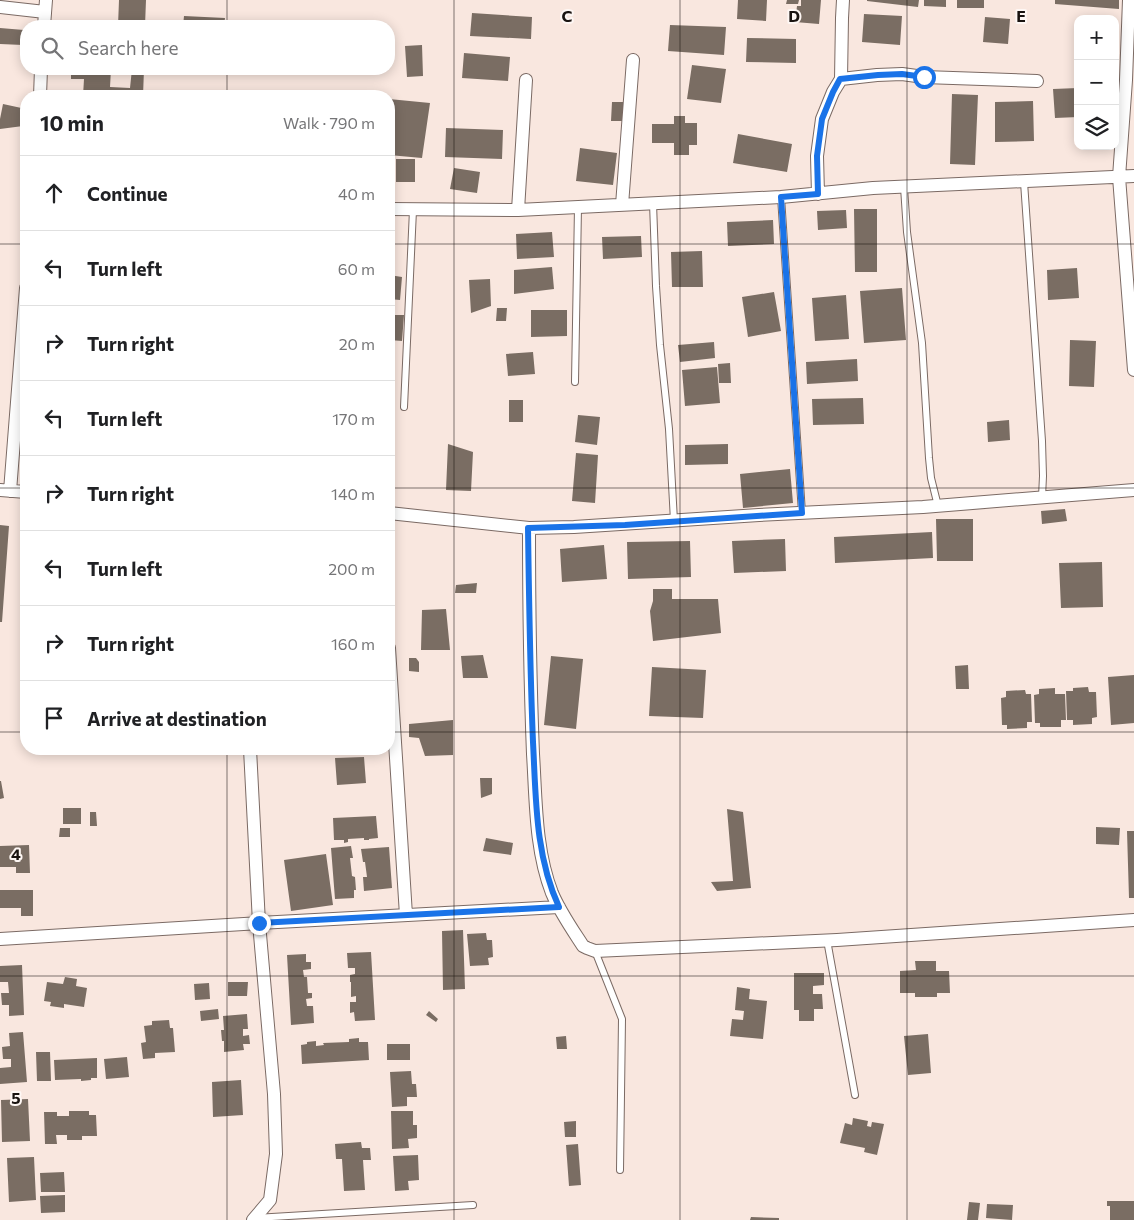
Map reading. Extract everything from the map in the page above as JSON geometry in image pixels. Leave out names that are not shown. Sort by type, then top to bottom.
[{"type":"street","points":[[818,194],[817,156],[822,119],[840,79],[843,0]]},
{"type":"street","points":[[1129,0],[1126,80],[1119,177],[1134,370]]},
{"type":"street","points":[[0,7],[45,6],[44,20]]},
{"type":"street","points":[[622,205],[633,60]]},
{"type":"street","points":[[840,79],[902,74],[924,77],[1037,81]]},
{"type":"street","points":[[40,90],[42,75]]},
{"type":"street","points":[[518,210],[526,80]]},
{"type":"street","points":[[395,209],[518,210],[781,197],[873,188],[1134,176]]},
{"type":"street","points":[[20,346],[5,491],[20,492]]},
{"type":"street","points":[[395,514],[528,528],[574,527],[938,506],[1134,490]]},
{"type":"street","points":[[528,528],[530,672],[540,848],[547,878],[559,907],[583,946],[595,951],[827,940],[1134,920]]},
{"type":"street","points":[[395,743],[406,916]]},
{"type":"street","points":[[250,755],[259,923],[274,1094],[276,1154],[270,1200],[253,1219]]},
{"type":"street","points":[[0,940],[259,923],[559,907]]},
{"type":"lane","points":[[1024,182],[1042,441],[1042,498]]},
{"type":"lane","points":[[904,187],[907,232],[922,343],[931,478],[938,506]]},
{"type":"lane","points":[[781,197],[802,513]]},
{"type":"lane","points":[[653,203],[658,325],[669,429],[674,521]]},
{"type":"lane","points":[[574,382],[578,207]]},
{"type":"lane","points":[[404,406],[413,210]]},
{"type":"lane","points":[[827,940],[855,1096]]},
{"type":"lane","points":[[595,951],[622,1019],[620,1170]]},
{"type":"lane","points":[[253,1219],[473,1205]]},
{"type":"building","points":[[119,0],[146,0],[145,20],[118,20]]},
{"type":"building","points":[[738,0],[767,0],[766,21],[737,19]]},
{"type":"building","points":[[787,0],[799,0],[798,4],[786,4]]},
{"type":"building","points":[[801,0],[821,0],[819,24],[795,22],[797,6],[801,6]]},
{"type":"building","points":[[867,0],[919,0],[918,7]]},
{"type":"building","points":[[924,0],[946,0],[946,7],[924,6]]},
{"type":"building","points":[[957,0],[984,0],[984,8],[957,8]]},
{"type":"building","points":[[1055,0],[1119,0],[1119,9],[1055,4]]},
{"type":"building","points":[[472,13],[532,17],[531,39],[470,36]]},
{"type":"building","points":[[864,14],[902,16],[900,45],[862,42]]},
{"type":"building","points":[[184,16],[225,18],[225,20],[184,20]]},
{"type":"building","points":[[985,17],[1010,19],[1008,44],[983,42]]},
{"type":"building","points":[[670,25],[726,27],[724,55],[668,51]]},
{"type":"building","points":[[0,28],[20,30],[20,45],[0,44]]},
{"type":"building","points":[[747,38],[796,39],[796,63],[746,62]]},
{"type":"building","points":[[422,45],[423,76],[407,77],[405,46]]},
{"type":"building","points":[[464,53],[510,57],[508,81],[462,78]]},
{"type":"building","points":[[692,65],[726,69],[721,103],[687,99]]},
{"type":"building","points":[[71,75],[111,75],[110,87],[130,88],[131,75],[144,75],[143,90],[83,90],[84,79],[71,79]]},
{"type":"building","points":[[1074,88],[1074,117],[1055,118],[1053,89]]},
{"type":"building","points":[[952,94],[978,95],[975,165],[950,164]]},
{"type":"building","points":[[395,100],[430,103],[422,158],[395,156]]},
{"type":"building","points":[[1033,101],[1034,141],[995,142],[995,102]]},
{"type":"building","points":[[612,102],[627,102],[626,121],[611,121]]},
{"type":"building","points":[[3,104],[20,108],[20,126],[0,129]]},
{"type":"building","points":[[674,116],[685,116],[685,123],[697,123],[697,145],[689,145],[689,155],[674,155],[674,143],[652,143],[652,124],[674,124]]},
{"type":"building","points":[[446,128],[503,130],[502,159],[445,157]]},
{"type":"building","points":[[738,134],[792,144],[787,172],[733,163]]},
{"type":"building","points":[[580,148],[617,153],[613,185],[576,181]]},
{"type":"building","points":[[396,159],[415,159],[415,182],[396,182]]},
{"type":"building","points":[[454,168],[480,172],[477,193],[450,189]]},
{"type":"building","points":[[854,209],[877,209],[877,272],[855,272]]},
{"type":"building","points":[[846,210],[847,228],[818,230],[817,211]]},
{"type":"building","points":[[773,220],[774,244],[728,246],[727,222]]},
{"type":"building","points":[[552,232],[554,257],[517,259],[516,234]]},
{"type":"building","points":[[641,236],[642,257],[603,259],[602,237]]},
{"type":"building","points":[[702,251],[703,287],[672,287],[671,252]]},
{"type":"building","points":[[552,267],[554,289],[514,294],[514,270]]},
{"type":"building","points":[[1077,268],[1079,298],[1048,300],[1047,270]]},
{"type":"building","points":[[395,276],[402,277],[400,300],[395,300]]},
{"type":"building","points":[[490,279],[491,306],[471,313],[469,280]]},
{"type":"building","points":[[902,288],[906,340],[864,343],[860,291]]},
{"type":"building","points":[[774,292],[781,331],[748,337],[742,297]]},
{"type":"building","points":[[846,295],[849,339],[815,341],[812,298]]},
{"type":"building","points":[[497,308],[507,308],[506,321],[496,321]]},
{"type":"building","points":[[531,310],[567,310],[567,336],[531,337]]},
{"type":"building","points":[[395,315],[404,315],[402,341],[395,340]]},
{"type":"building","points":[[1070,340],[1096,341],[1094,387],[1069,386]]},
{"type":"building","points":[[714,342],[715,358],[680,362],[678,345]]},
{"type":"building","points":[[533,352],[535,374],[508,376],[506,354]]},
{"type":"building","points":[[857,359],[858,381],[807,384],[806,362]]},
{"type":"building","points":[[730,363],[731,383],[719,383],[718,364]]},
{"type":"building","points":[[717,367],[720,403],[685,406],[682,370]]},
{"type":"building","points":[[863,398],[864,424],[813,425],[812,399]]},
{"type":"building","points":[[509,400],[523,400],[523,422],[509,422]]},
{"type":"building","points":[[578,415],[600,417],[597,445],[575,442]]},
{"type":"building","points":[[1009,420],[1010,440],[988,442],[987,422]]},
{"type":"building","points":[[448,444],[473,452],[471,491],[446,490]]},
{"type":"building","points":[[728,444],[728,464],[685,465],[685,445]]},
{"type":"building","points":[[576,453],[598,455],[595,503],[572,501]]},
{"type":"building","points":[[790,469],[793,503],[743,508],[740,474]]},
{"type":"building","points":[[1065,509],[1067,521],[1042,524],[1041,511]]},
{"type":"building","points":[[936,519],[973,519],[973,561],[937,561]]},
{"type":"building","points":[[0,525],[9,526],[2,622],[0,622]]},
{"type":"building","points":[[932,532],[933,558],[835,563],[834,537]]},
{"type":"building","points":[[785,539],[786,571],[734,573],[732,541]]},
{"type":"building","points":[[690,541],[691,577],[628,579],[627,542]]},
{"type":"building","points":[[604,545],[607,579],[562,582],[560,549]]},
{"type":"building","points":[[1102,562],[1103,607],[1061,608],[1059,563]]},
{"type":"building","points":[[477,583],[476,593],[455,593],[456,585]]},
{"type":"building","points":[[653,589],[672,589],[672,599],[718,599],[721,633],[653,641],[650,611],[653,601]]},
{"type":"building","points":[[446,609],[450,650],[421,650],[422,610]]},
{"type":"building","points":[[483,655],[488,678],[463,678],[461,656]]},
{"type":"building","points":[[551,656],[583,659],[576,729],[544,725]]},
{"type":"building","points":[[409,658],[416,658],[419,662],[419,672],[409,671]]},
{"type":"building","points":[[968,665],[969,689],[956,689],[955,666]]},
{"type":"building","points":[[652,667],[706,670],[703,718],[649,716]]},
{"type":"building","points":[[1134,675],[1134,723],[1111,725],[1108,677]]},
{"type":"building","points":[[1088,687],[1089,692],[1096,692],[1097,717],[1092,718],[1092,724],[1073,725],[1073,720],[1067,720],[1066,691],[1073,691],[1073,688]]},
{"type":"building","points":[[1055,688],[1055,694],[1065,694],[1066,720],[1061,720],[1061,727],[1040,727],[1040,723],[1035,723],[1034,695],[1039,694],[1039,689]]},
{"type":"building","points":[[1025,690],[1026,694],[1031,694],[1032,722],[1027,722],[1027,728],[1007,729],[1007,725],[1002,725],[1001,698],[1006,697],[1006,691]]},
{"type":"building","points":[[453,720],[453,755],[425,756],[419,738],[409,737],[409,724]]},
{"type":"building","points":[[364,757],[366,783],[337,785],[335,758]]},
{"type":"building","points":[[480,778],[492,778],[492,794],[481,798]]},
{"type":"building","points":[[0,781],[4,798],[0,799]]},
{"type":"building","points":[[63,808],[81,808],[81,824],[63,824]]},
{"type":"building","points":[[727,809],[743,812],[751,888],[717,891],[711,882],[733,881]]},
{"type":"building","points":[[90,812],[96,812],[97,826],[90,826]]},
{"type":"building","points":[[376,816],[378,838],[369,840],[364,840],[364,838],[348,839],[348,842],[344,843],[344,840],[334,840],[333,818]]},
{"type":"building","points":[[1096,827],[1120,828],[1119,845],[1096,844]]},
{"type":"building","points":[[60,828],[70,828],[70,837],[59,837]]},
{"type":"building","points":[[1127,831],[1134,831],[1134,898],[1129,898]]},
{"type":"building","points":[[486,838],[513,843],[511,855],[483,851]]},
{"type":"building","points":[[29,845],[30,873],[16,873],[16,867],[0,867],[0,846]]},
{"type":"building","points":[[351,846],[353,858],[350,858],[352,876],[355,877],[356,890],[354,890],[354,898],[335,899],[331,848]]},
{"type":"building","points":[[389,847],[392,888],[364,891],[363,877],[367,877],[361,849]]},
{"type":"building","points":[[326,854],[333,905],[291,911],[284,860]]},
{"type":"building","points":[[0,890],[33,890],[33,916],[21,916],[21,908],[0,908]]},
{"type":"building","points":[[463,930],[465,989],[443,990],[442,931]]},
{"type":"building","points":[[486,933],[487,940],[492,940],[493,957],[488,958],[489,965],[470,966],[467,934]]},
{"type":"building","points":[[371,952],[375,1020],[355,1021],[354,1012],[350,1013],[350,1002],[356,1002],[356,996],[351,997],[350,975],[355,974],[355,968],[348,968],[347,953]]},
{"type":"building","points":[[306,954],[306,962],[311,962],[311,969],[303,970],[304,977],[307,977],[308,993],[312,993],[312,998],[306,999],[307,1006],[313,1006],[314,1023],[291,1025],[287,955]]},
{"type":"building","points":[[915,961],[936,961],[936,971],[949,971],[950,993],[937,993],[937,997],[915,997],[915,993],[900,993],[900,971],[916,970]]},
{"type":"building","points":[[22,965],[24,1015],[9,1016],[9,1005],[2,1005],[1,993],[9,993],[8,982],[0,982],[0,966]]},
{"type":"building","points":[[794,973],[824,973],[824,985],[813,986],[813,994],[822,994],[823,1009],[814,1009],[814,1021],[799,1021],[799,1010],[794,1010]]},
{"type":"building","points":[[65,977],[77,979],[76,986],[87,988],[84,1007],[64,1004],[64,1008],[50,1006],[51,1002],[44,1001],[47,982],[63,984]]},
{"type":"building","points":[[228,982],[248,982],[247,996],[228,996]]},
{"type":"building","points":[[209,983],[210,999],[195,1000],[194,984]]},
{"type":"building","points":[[737,987],[750,989],[749,999],[767,1001],[763,1039],[730,1036],[732,1019],[743,1020],[744,1011],[735,1010]]},
{"type":"building","points":[[218,1009],[219,1019],[201,1021],[200,1011]]},
{"type":"building","points":[[429,1011],[438,1019],[436,1022],[426,1015]]},
{"type":"building","points":[[247,1014],[248,1029],[243,1029],[243,1036],[249,1035],[250,1044],[243,1044],[244,1050],[224,1052],[221,1030],[224,1030],[223,1016]]},
{"type":"building","points":[[169,1020],[170,1028],[173,1028],[175,1052],[155,1053],[155,1058],[143,1059],[141,1043],[146,1042],[144,1026],[152,1025],[152,1021]]},
{"type":"building","points":[[23,1032],[27,1082],[0,1084],[0,1068],[11,1067],[11,1059],[3,1059],[2,1047],[10,1046],[9,1033]]},
{"type":"building","points":[[928,1034],[931,1073],[908,1075],[904,1036]]},
{"type":"building","points":[[566,1036],[567,1049],[557,1049],[556,1037]]},
{"type":"building","points":[[359,1038],[359,1042],[368,1042],[369,1060],[302,1064],[301,1045],[307,1044],[307,1042],[316,1041],[316,1046],[324,1045],[323,1043],[349,1042],[349,1039]]},
{"type":"building","points":[[387,1044],[410,1044],[410,1060],[387,1060]]},
{"type":"building","points":[[36,1052],[50,1052],[51,1081],[37,1081]]},
{"type":"building","points":[[127,1057],[129,1077],[106,1079],[104,1059]]},
{"type":"building","points":[[97,1058],[97,1078],[81,1081],[81,1079],[55,1080],[54,1060]]},
{"type":"building","points":[[411,1071],[412,1084],[416,1084],[417,1097],[407,1097],[407,1106],[392,1107],[390,1072]]},
{"type":"building","points":[[241,1080],[243,1115],[213,1117],[212,1082]]},
{"type":"building","points":[[28,1099],[30,1141],[2,1142],[1,1100]]},
{"type":"building","points":[[69,1111],[89,1111],[89,1115],[96,1115],[97,1136],[82,1136],[82,1140],[67,1140],[67,1135],[56,1135],[57,1144],[45,1144],[44,1112],[57,1112],[57,1116],[69,1116]]},
{"type":"building","points":[[391,1111],[413,1111],[413,1125],[417,1125],[417,1138],[408,1139],[409,1148],[392,1149]]},
{"type":"building","points":[[853,1118],[868,1121],[867,1126],[871,1127],[872,1122],[884,1124],[877,1155],[864,1152],[865,1148],[840,1143],[845,1123],[852,1125]]},
{"type":"building","points":[[576,1121],[576,1137],[565,1137],[564,1122]]},
{"type":"building","points":[[361,1142],[362,1148],[370,1148],[371,1160],[363,1160],[365,1190],[344,1191],[342,1159],[336,1159],[335,1144]]},
{"type":"building","points":[[578,1144],[581,1185],[569,1186],[566,1145]]},
{"type":"building","points":[[418,1155],[419,1180],[408,1181],[409,1190],[395,1191],[393,1156]]},
{"type":"building","points":[[34,1157],[36,1200],[9,1202],[7,1158]]},
{"type":"building","points":[[64,1172],[65,1192],[41,1192],[40,1173]]},
{"type":"building","points":[[65,1195],[65,1212],[41,1213],[40,1196]]},
{"type":"building","points":[[1107,1201],[1134,1201],[1134,1220],[1110,1220],[1110,1206],[1107,1206]]},
{"type":"building","points":[[969,1202],[980,1203],[978,1220],[967,1220]]},
{"type":"building","points":[[987,1204],[1013,1205],[1012,1220],[986,1218]]},
{"type":"building","points":[[751,1217],[779,1218],[779,1220],[750,1220]]},
{"type":"route","points":[[259,923],[559,907],[547,878],[540,848],[536,801],[530,672],[528,528],[625,525],[802,513],[781,197],[818,194],[817,156],[822,119],[840,79],[902,74],[924,77]]}]
